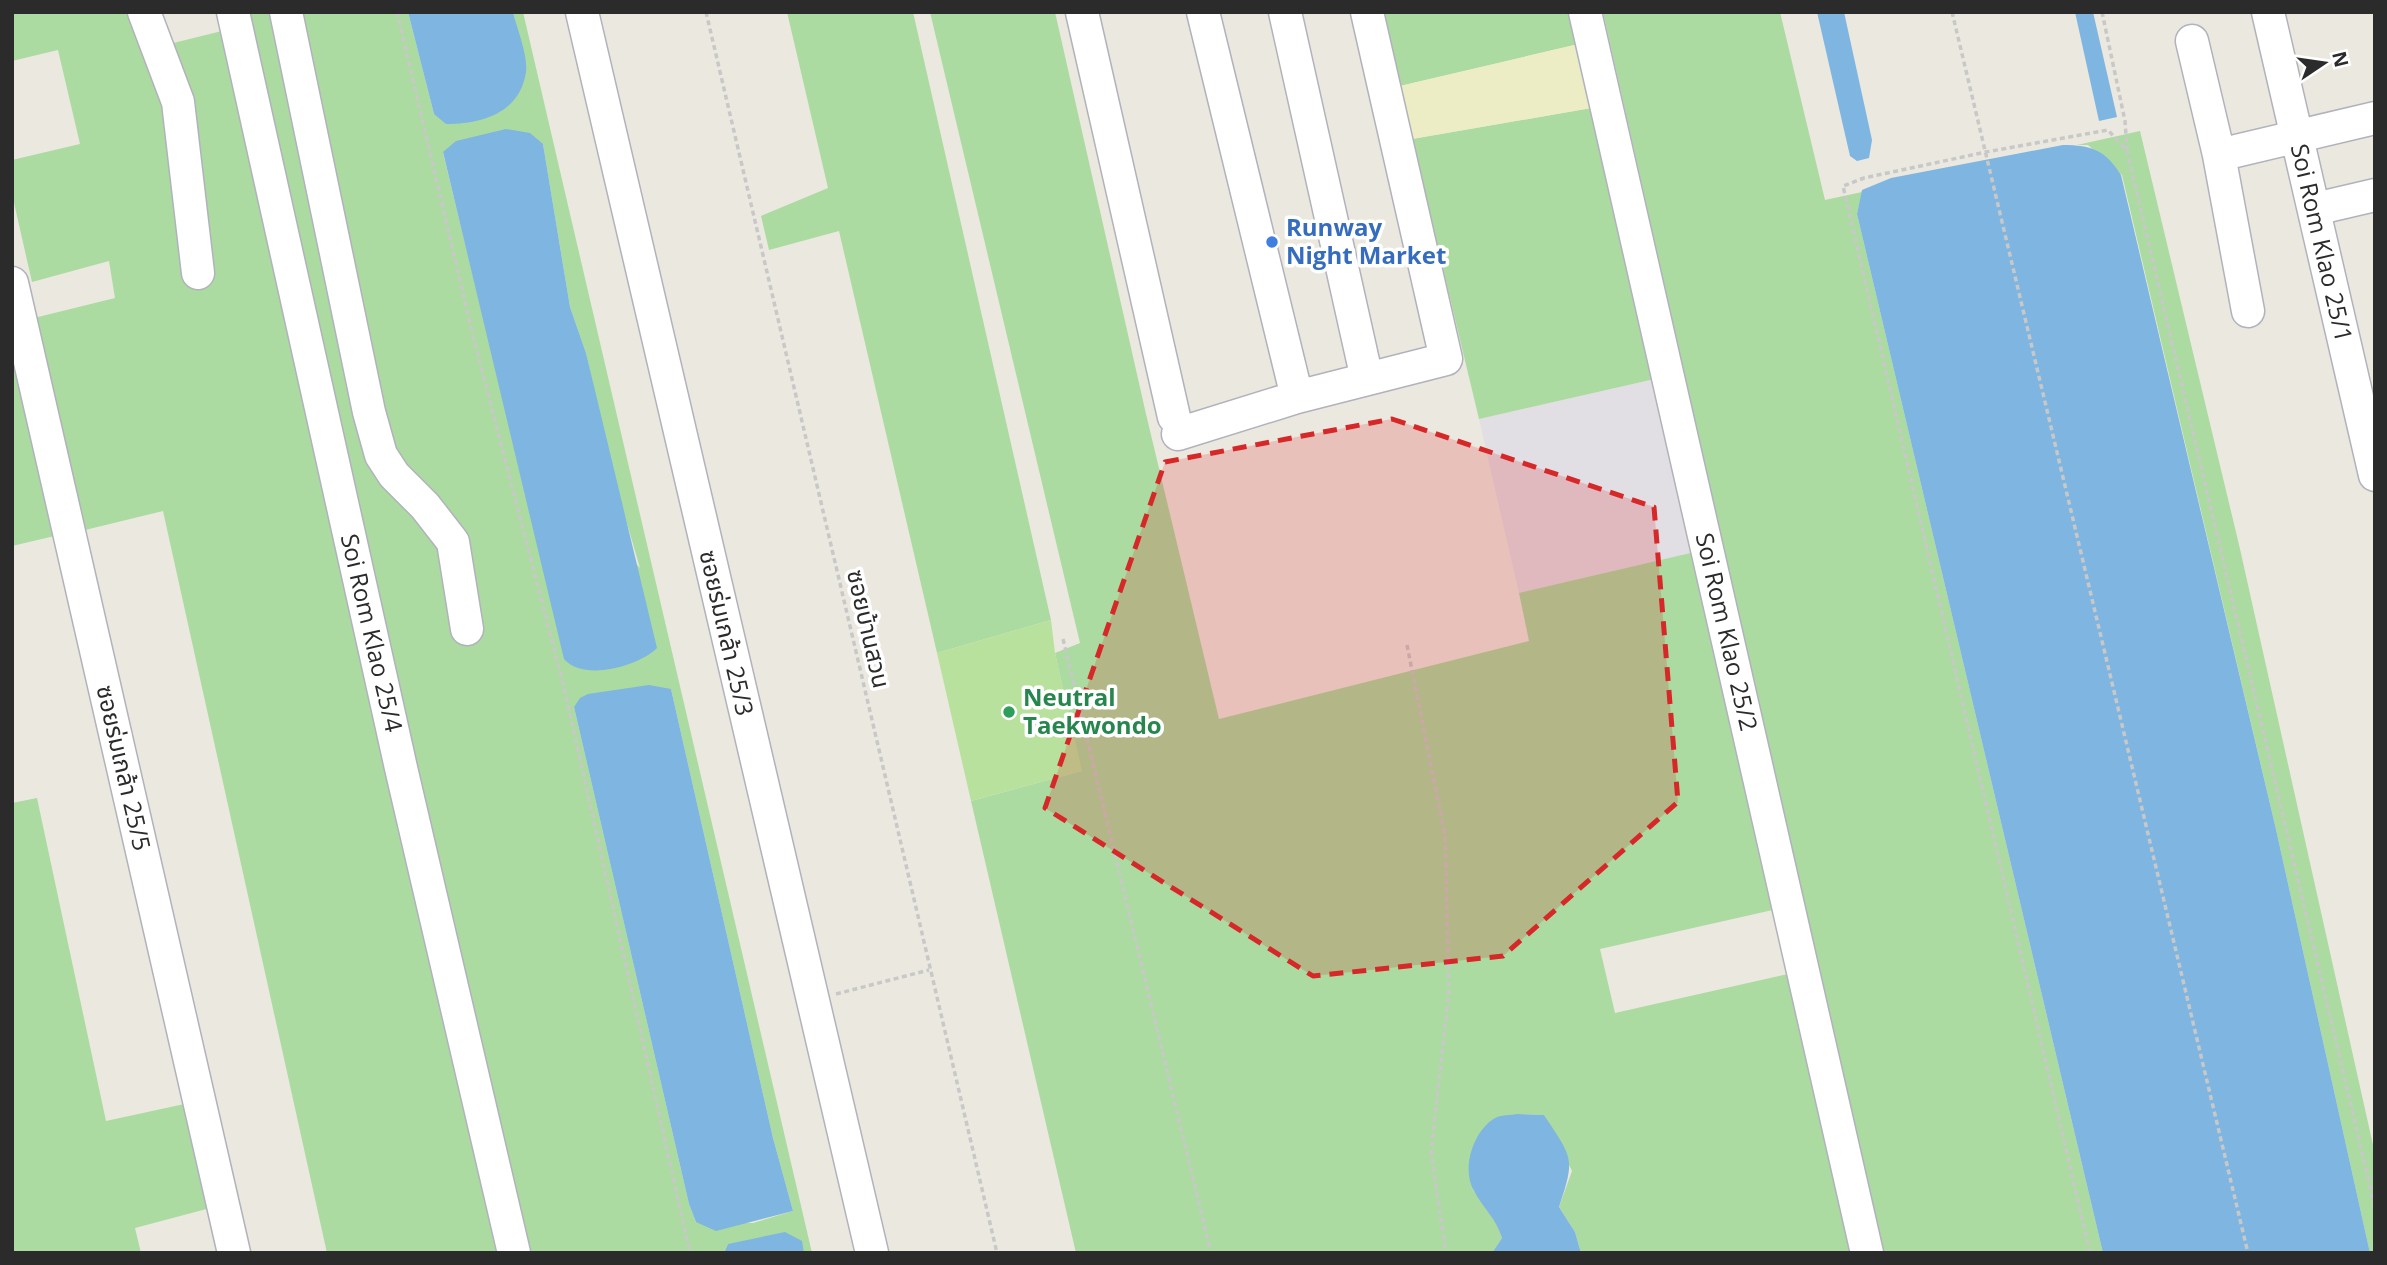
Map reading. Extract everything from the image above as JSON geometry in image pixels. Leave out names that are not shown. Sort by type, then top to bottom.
[{"type":"street","points":[[144,12],[178,102],[198,273]]},
{"type":"street","name":"Soi Rom Klao 25/4","points":[[233,12],[398,755],[514,1253]]},
{"type":"street","points":[[286,12],[369,412],[382,455],[394,475],[425,506],[453,542],[467,629]]},
{"type":"street","name":"ซอยร่มเกล้า 25/3","points":[[582,12],[872,1253]]},
{"type":"street","points":[[1083,12],[1176,426],[1446,359],[1367,12]]},
{"type":"street","points":[[1203,12],[1297,397]]},
{"type":"street","points":[[1284,12],[1367,379]]},
{"type":"street","name":"Soi Rom Klao 25/2","points":[[1585,12],[1867,1253]]},
{"type":"street","name":"Soi Rom Klao 25/1","points":[[2268,12],[2315,209],[2363,370],[2375,475]]},
{"type":"street","points":[[2192,41],[2219,155],[2248,312]]},
{"type":"street","points":[[2219,155],[2375,118]]},
{"type":"street","points":[[2315,209],[2375,195]]},
{"type":"street","name":"ซอยร่มเกล้า 25/5","points":[[12,283],[234,1253]]},
{"type":"path","points":[[397,12],[473,336],[563,683],[690,1253]]},
{"type":"path","name":"ซอยบ้านสวน","points":[[706,12],[997,1253]]},
{"type":"path","points":[[1952,12],[2248,1253]]},
{"type":"path","points":[[2102,12],[2126,121],[2127,151],[2375,1208]]},
{"type":"path","points":[[2090,1253],[1843,186],[1864,178],[1986,152],[2108,130],[2127,151]]},
{"type":"path","points":[[1063,639],[1211,1253]]},
{"type":"path","points":[[1407,645],[1445,836],[1449,990],[1431,1152],[1446,1253]]},
{"type":"path","points":[[829,996],[929,970]]},
{"type":"highlighted area","points":[[1392,419],[1654,507],[1678,802],[1503,956],[1313,976],[1045,808],[1165,462]]},
{"type":"shaded area","points":[[1659,378],[1699,551],[1519,593],[1479,419]]},
{"type":"green space","points":[[12,12],[137,12],[149,49],[226,30],[501,1253],[327,1253],[163,511],[81,531],[30,319],[115,298],[109,261],[32,282],[12,194],[12,160],[80,144],[58,50],[12,61]]},
{"type":"green space","points":[[242,12],[408,12],[434,114],[526,70],[513,12],[523,12],[812,1253],[804,1253],[801,1241],[728,1244],[724,1253],[524,1253]],"holes":[[[543,144],[570,307],[586,353],[615,482],[640,568],[509,424],[443,153]],[[671,689],[773,1138],[793,1211],[753,1223],[696,1222],[689,1204],[574,707]]]},
{"type":"green space","points":[[787,12],[913,12],[1051,620],[937,653],[839,231],[769,250],[761,216],[828,188]]},
{"type":"green space","points":[[930,12],[1055,12],[1146,414],[1219,719],[1529,641],[1519,593],[1699,551],[1777,909],[1600,949],[1615,1013],[1792,973],[1854,1253],[1581,1253],[1575,1232],[1559,1207],[1572,1171],[1544,1115],[1517,1114],[1495,1118],[1473,1190],[1496,1220],[1502,1238],[1492,1253],[1076,1253],[971,801],[1081,771],[1055,653],[1080,643]]},
{"type":"green space","points":[[1382,12],[1577,12],[1583,43],[1400,86]]},
{"type":"green space","points":[[1603,12],[1780,12],[1825,200],[1862,192],[1857,214],[2103,1253],[1882,1253]]},
{"type":"green space","points":[[1597,107],[1659,378],[1479,419],[1412,139]]},
{"type":"green space","points":[[2140,131],[2240,549],[2375,1154],[2375,1253],[2370,1253],[2275,825],[2122,175],[2088,145],[2077,145]]},
{"type":"green space","points":[[12,316],[63,534],[12,546]]},
{"type":"green space","name":"Neutral Taekwondo","points":[[1051,620],[1055,653],[1082,771],[971,801],[937,653]]},
{"type":"green space","points":[[37,798],[106,1121],[189,1103],[214,1207],[135,1228],[141,1253],[12,1253],[12,803]]},
{"type":"sand","points":[[1583,43],[1597,107],[1412,139],[1400,86]]},
{"type":"water","points":[[408,12],[513,12],[526,65],[522,86],[516,97],[508,106],[486,118],[446,124],[434,114]]},
{"type":"water","points":[[1817,12],[1844,12],[1872,140],[1869,158],[1857,161],[1850,156]]},
{"type":"water","points":[[2075,12],[2093,12],[2117,117],[2099,121]]},
{"type":"water","points":[[506,129],[530,133],[543,144],[570,307],[586,353],[657,648],[638,661],[611,669],[584,670],[564,659],[443,152],[456,141]]},
{"type":"water","points":[[2063,145],[2082,146],[2097,151],[2109,160],[2121,175],[2275,825],[2370,1253],[2103,1253],[1857,214],[1862,190],[1891,178]]},
{"type":"water","points":[[649,685],[671,689],[773,1138],[793,1211],[716,1231],[696,1222],[689,1204],[574,707],[580,698],[588,694]]},
{"type":"water","points":[[1517,1114],[1544,1115],[1566,1150],[1568,1178],[1559,1207],[1575,1232],[1581,1253],[1492,1253],[1502,1238],[1470,1182],[1469,1162],[1475,1141],[1487,1124],[1497,1117]]},
{"type":"water","points":[[785,1232],[802,1241],[804,1253],[724,1253],[728,1244]]},
{"type":"place","name":"Runway Night Market","points":[[1272,242]]},
{"type":"place","name":"Neutral Taekwondo","points":[[1009,712]]}]
